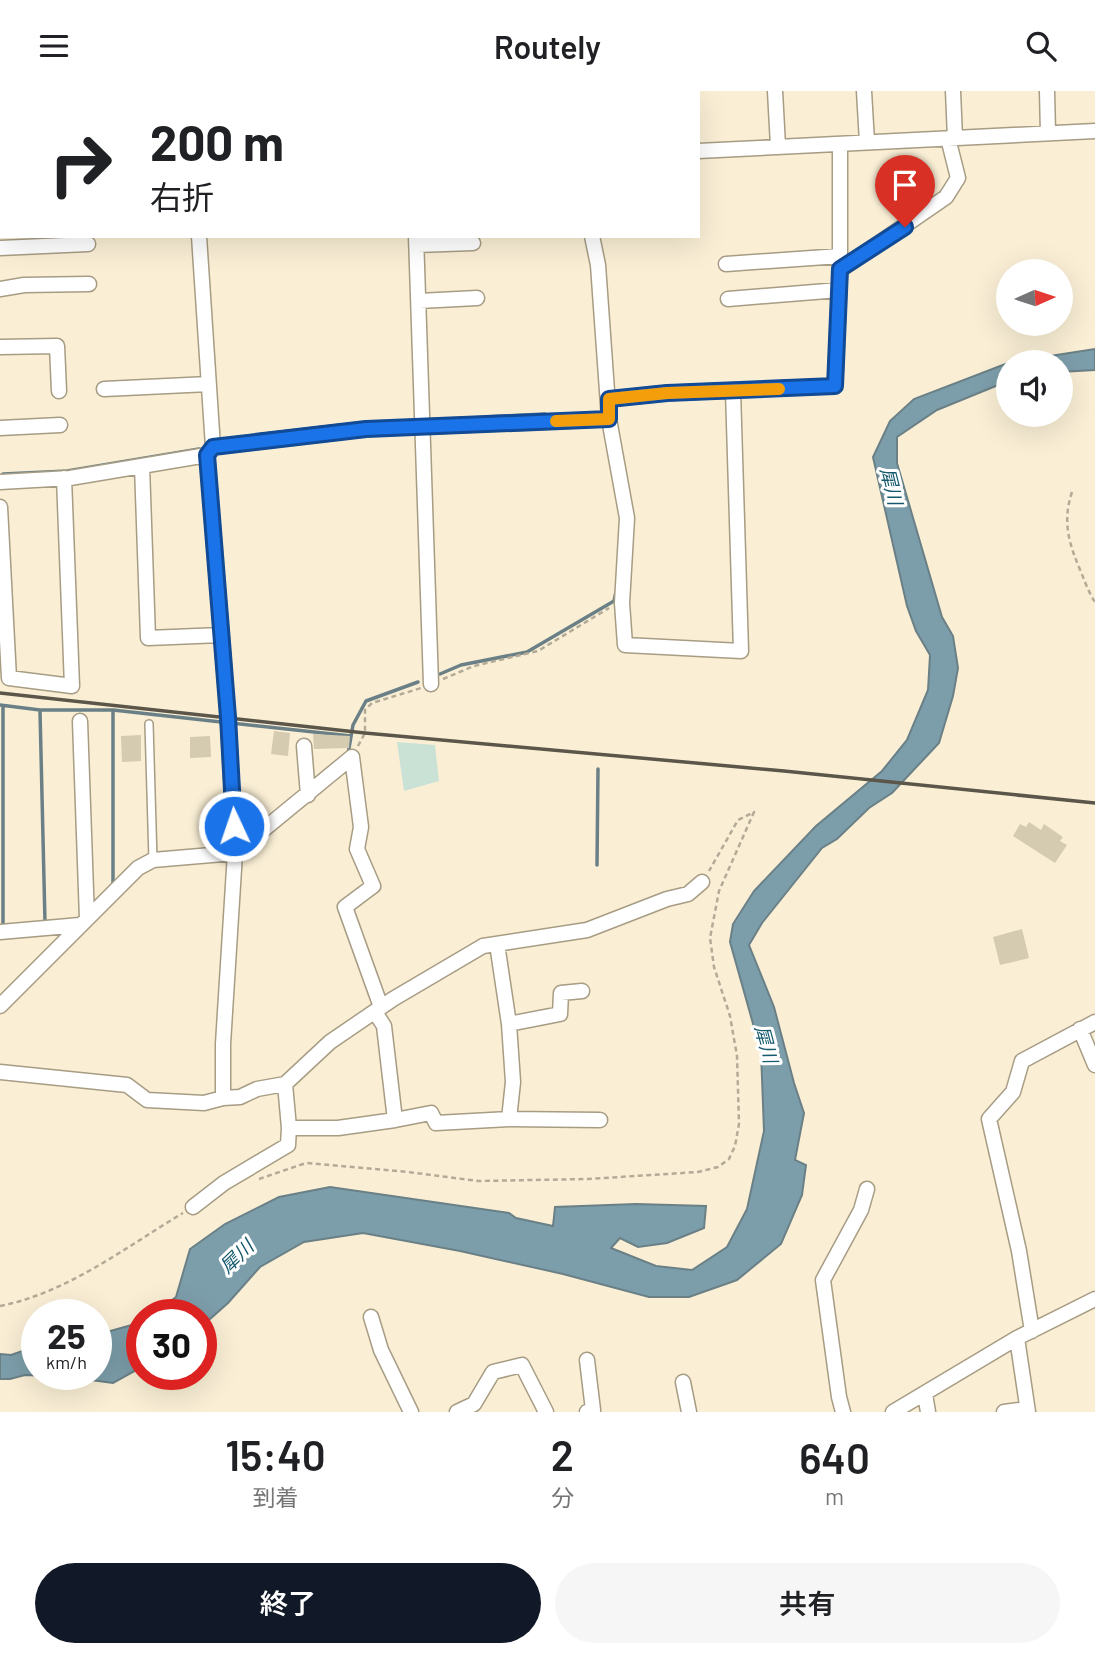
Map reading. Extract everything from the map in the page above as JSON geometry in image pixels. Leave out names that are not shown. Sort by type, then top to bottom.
[{"type":"street","points":[[775,91],[778,146]]},
{"type":"street","points":[[864,91],[867,142]]},
{"type":"street","points":[[726,264],[840,263],[946,197],[958,178],[951,138],[953,91]]},
{"type":"street","points":[[1046,91],[1048,133]]},
{"type":"street","points":[[700,151],[1095,131]]},
{"type":"street","points":[[609,399],[667,393],[835,386],[840,263],[840,144]]},
{"type":"street","points":[[199,238],[235,853],[223,1044],[223,1098]]},
{"type":"street","points":[[592,238],[598,265],[609,419],[627,518],[622,603],[625,645],[741,651],[733,391]]},
{"type":"street","points":[[431,684],[417,241],[473,243]]},
{"type":"street","points":[[0,248],[88,244]]},
{"type":"street","points":[[0,289],[24,285],[89,283]]},
{"type":"street","points":[[728,299],[839,290]]},
{"type":"street","points":[[419,301],[477,298]]},
{"type":"street","points":[[0,347],[57,346],[60,391]]},
{"type":"street","points":[[104,390],[209,384]]},
{"type":"street","points":[[0,482],[64,478],[142,466],[292,437],[422,426],[609,419]]},
{"type":"street","points":[[0,428],[60,425]]},
{"type":"street","points":[[142,466],[148,638],[221,635]]},
{"type":"street","points":[[0,507],[9,678],[72,686],[64,478]]},
{"type":"street","points":[[80,722],[83,922]]},
{"type":"street","points":[[304,746],[308,795]]},
{"type":"street","points":[[0,1006],[138,868],[153,860],[235,853],[352,757]]},
{"type":"street","points":[[352,757],[361,827],[357,849],[373,886],[345,907],[384,1026],[395,1120]]},
{"type":"street","points":[[0,1072],[127,1085],[147,1100],[204,1103],[240,1097],[257,1089],[285,1084],[330,1042],[378,1009],[483,946],[587,930],[667,899],[688,894],[702,882]]},
{"type":"street","points":[[0,932],[83,922]]},
{"type":"street","points":[[497,944],[509,1024],[513,1081],[509,1119]]},
{"type":"street","points":[[509,1024],[560,1014],[561,993],[582,991]]},
{"type":"street","points":[[1032,1331],[1019,1251],[989,1119],[1013,1092],[1022,1061],[1095,1022]]},
{"type":"street","points":[[1080,1029],[1095,1065]]},
{"type":"street","points":[[192,1207],[224,1183],[288,1145],[285,1084]]},
{"type":"street","points":[[289,1128],[338,1128],[431,1113],[436,1123],[509,1119],[600,1120]]},
{"type":"street","points":[[843,1412],[823,1280],[861,1210],[867,1189]]},
{"type":"street","points":[[893,1412],[1017,1338],[1095,1299]]},
{"type":"street","points":[[371,1317],[382,1350],[411,1412]]},
{"type":"street","points":[[1004,1412],[1027,1410],[1017,1338]]},
{"type":"street","points":[[587,1360],[593,1410],[587,1412]]},
{"type":"street","points":[[457,1412],[474,1404],[493,1373],[522,1365],[547,1412]]},
{"type":"street","points":[[683,1382],[689,1412]]},
{"type":"street","points":[[925,1394],[928,1412]]},
{"type":"lane","points":[[149,724],[153,860]]},
{"type":"path","points":[[1072,492],[1066,516],[1069,544],[1095,602]]},
{"type":"path","points":[[352,757],[365,733],[365,710],[372,703],[431,684],[474,666],[538,651],[601,612],[622,603]]},
{"type":"green space","points":[[397,742],[435,745],[439,781],[404,791]]},
{"type":"water","points":[[1095,349],[1095,370],[1073,371],[1073,352]]},
{"type":"water","name":"犀川","points":[[996,368],[996,386],[937,410],[897,437],[897,463],[942,617],[953,636],[958,668],[939,743],[892,793],[869,808],[837,839],[822,848],[762,923],[749,945],[774,1007],[804,1113],[795,1160],[806,1165],[802,1195],[781,1244],[737,1280],[689,1297],[649,1297],[563,1274],[363,1233],[304,1242],[260,1267],[217,1313],[217,1299],[173,1299],[190,1249],[225,1224],[279,1197],[330,1187],[509,1213],[516,1218],[553,1226],[555,1207],[636,1204],[706,1206],[704,1228],[667,1243],[638,1247],[620,1238],[611,1248],[656,1266],[692,1270],[727,1247],[747,1209],[764,1131],[761,1052],[730,942],[733,924],[754,891],[816,826],[882,771],[907,740],[928,690],[930,655],[916,631],[907,606],[873,457],[890,421],[914,399]]},
{"type":"water","points":[[126,1327],[126,1376],[113,1383],[112,1383],[112,1330]]},
{"type":"water","points":[[21,1352],[21,1376],[0,1379],[0,1354],[11,1355]]},
{"type":"building","points":[[274,731],[290,733],[288,756],[271,754]]},
{"type":"building","points":[[313,734],[350,736],[349,748],[314,749]]},
{"type":"building","points":[[141,735],[141,761],[122,762],[121,736]]},
{"type":"building","points":[[210,736],[211,757],[190,758],[190,737]]},
{"type":"building","points":[[1029,822],[1041,830],[1044,824],[1063,837],[1060,841],[1067,845],[1055,863],[1013,836],[1020,824],[1026,827]]},
{"type":"building","points":[[1022,929],[1029,958],[1000,965],[993,937]]},
{"type":"waterway","points":[[484,417],[545,414]]},
{"type":"waterway","points":[[248,436],[341,425]]},
{"type":"waterway","points":[[3,474],[67,471],[199,449]]},
{"type":"waterway","points":[[440,674],[461,665],[527,652],[614,601],[616,592]]},
{"type":"waterway","points":[[348,754],[353,725],[366,701],[418,682]]},
{"type":"waterway","points":[[0,705],[40,710],[113,710],[221,722]]},
{"type":"waterway","points":[[3,706],[3,924]]},
{"type":"waterway","points":[[113,710],[113,885]]},
{"type":"waterway","points":[[40,711],[45,922]]},
{"type":"waterway","points":[[231,723],[351,736]]},
{"type":"waterway","points":[[597,865],[598,769]]},
{"type":"railway","points":[[0,693],[365,733],[784,771],[1095,803]]},
{"type":"slow traffic","points":[[556,421],[609,419],[609,399],[667,393],[779,389]]},
{"type":"route","points":[[234,826],[207,455],[213,447],[366,429],[609,419],[609,399],[667,393],[835,386],[840,269],[905,227]]}]
